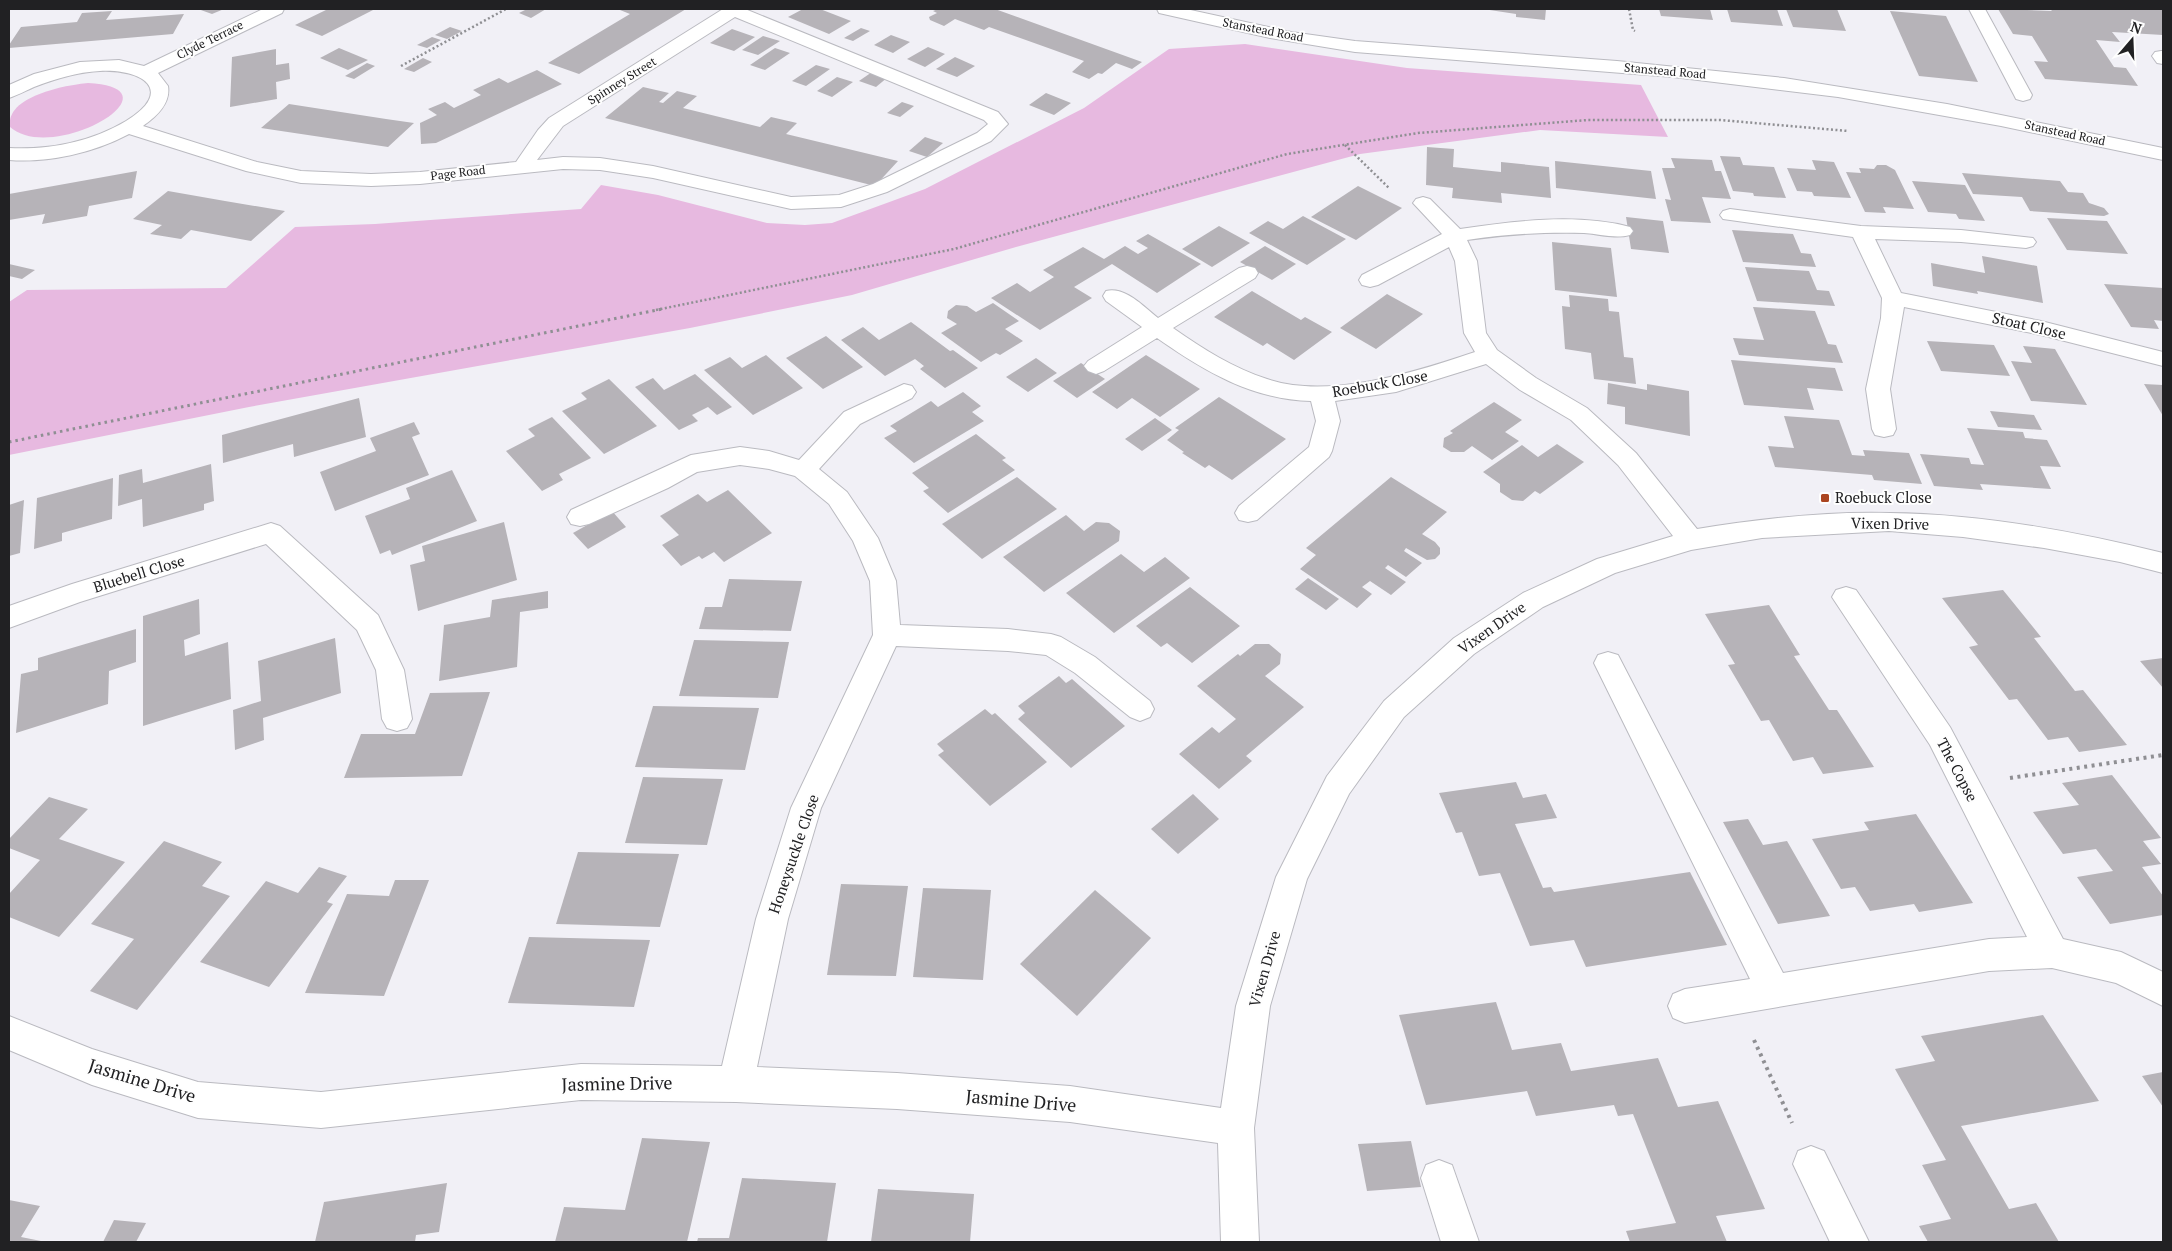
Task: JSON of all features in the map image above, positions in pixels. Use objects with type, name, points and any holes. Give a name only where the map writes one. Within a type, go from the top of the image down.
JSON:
[{"type":"street","name":"Clyde Terrace","points":[[145,72],[276,9]]},
{"type":"street","name":"Spinney Street","points":[[523,166],[545,134],[556,122],[732,9]]},
{"type":"street","name":"Page Road","points":[[128,128],[253,167],[301,177],[370,180],[420,178],[523,166],[563,163],[600,164],[653,172],[791,203],[841,200],[880,188],[984,137],[1000,124],[991,116],[732,9]]},
{"type":"street","name":"Stanstead Road","points":[[1165,9],[1245,28],[1334,44],[1404,52],[1646,68],[1858,94],[1957,111],[2163,154]]},
{"type":"street","points":[[1977,9],[2024,96]]},
{"type":"street","points":[[9,154],[49,154],[104,140],[128,128],[146,115],[157,102],[160,90],[156,80],[145,72],[126,67],[101,66],[73,69],[12,87]]},
{"type":"street","points":[[1423,203],[1455,236],[1466,261],[1475,334],[1489,355],[1528,384],[1579,414],[1627,460],[1691,540]]},
{"type":"street","points":[[1730,215],[1861,232],[1961,236],[2026,242]]},
{"type":"street","points":[[1370,280],[1455,236],[1516,227],[1586,227],[1623,231]]},
{"type":"street","points":[[1861,232],[1893,298],[1892,318],[1878,389],[1884,429]]},
{"type":"street","points":[[1096,366],[1247,273]]},
{"type":"street","name":"Roebuck Close","points":[[1114,296],[1159,328],[1235,377],[1275,390],[1321,394],[1356,391],[1435,374],[1489,355]]},
{"type":"street","name":"Stoat Close","points":[[1893,298],[2041,328],[2163,360]]},
{"type":"street","points":[[580,517],[659,482],[691,464],[740,456],[769,460],[804,470],[852,418],[904,392]]},
{"type":"street","points":[[1248,513],[1320,451],[1328,421],[1321,394]]},
{"type":"street","name":"Honeysuckle Close","points":[[736,1084],[772,919],[806,808],[887,635],[883,582],[864,538],[838,498],[804,470]]},
{"type":"street","name":"Vixen Drive","points":[[1240,1242],[1236,1128],[1253,1006],[1292,877],[1338,785],[1394,709],[1464,646],[1533,600],[1606,566],[1691,540],[1762,528],[1889,522],[1963,527],[2044,538],[2120,552],[2163,564]]},
{"type":"street","name":"Bluebell Close","points":[[9,617],[72,594],[271,533],[368,623],[390,670],[397,719]]},
{"type":"street","name":"The Copse","points":[[1846,597],[1940,736],[2052,952]]},
{"type":"street","points":[[887,635],[1008,640],[1051,645],[1085,665],[1140,709]]},
{"type":"street","points":[[1608,663],[1774,990]]},
{"type":"street","points":[[1685,1006],[1989,955],[2052,952],[2121,968],[2163,990]]},
{"type":"street","name":"Jasmine Drive","points":[[9,1033],[92,1067],[198,1100],[321,1110],[581,1082],[736,1084],[898,1091],[1070,1104],[1236,1128]]},
{"type":"street","points":[[1812,1164],[1850,1242]]},
{"type":"street","points":[[1440,1178],[1460,1242]]},
{"type":"path","points":[[401,66],[506,9]]},
{"type":"path","points":[[9,442],[954,249],[1287,154],[1418,133],[1588,120],[1720,120],[1852,132]]},
{"type":"path","points":[[1345,145],[1399,198],[1423,203]]},
{"type":"path","points":[[1965,784],[2163,756]]},
{"type":"path","points":[[1734,997],[1812,1164]]},
{"type":"shaded area","points":[[1245,44],[1407,68],[1641,85],[1668,137],[1540,130],[1360,154],[1016,247],[852,295],[690,328],[249,407],[9,455],[9,302],[27,290],[226,288],[295,227],[375,224],[581,209],[601,185],[658,195],[767,223],[805,225],[832,223],[925,189],[1084,108],[1169,49]]},
{"type":"shaded area","points":[[88,83],[114,88],[123,97],[117,109],[101,121],[79,131],[54,137],[30,136],[10,127],[11,116],[17,107],[27,100],[39,94],[66,86]]},
{"type":"building","points":[[198,9],[224,9],[212,14]]},
{"type":"building","points":[[328,9],[375,9],[322,36],[295,25]]},
{"type":"building","points":[[527,9],[546,9],[531,18],[519,13]]},
{"type":"building","points":[[686,9],[579,74],[548,63],[630,14],[620,10]]},
{"type":"building","points":[[803,9],[820,9],[851,21],[829,34],[788,17]]},
{"type":"building","points":[[938,9],[995,9],[1142,62],[1132,69],[1116,63],[1102,74],[1098,73],[1089,79],[1072,72],[1084,61],[989,27],[984,30],[955,19],[944,26],[930,20],[929,17],[937,13],[933,11]]},
{"type":"building","points":[[1483,9],[1546,9],[1545,20],[1516,17],[1516,14]]},
{"type":"building","points":[[1659,9],[1710,9],[1713,20],[1661,16]]},
{"type":"building","points":[[1727,9],[1777,9],[1783,26],[1731,22]]},
{"type":"building","points":[[1786,9],[1837,9],[1846,31],[1793,27]]},
{"type":"building","points":[[1998,9],[2052,11],[2050,9],[2163,9],[2163,35],[2112,32],[2120,42],[2096,40],[2114,67],[2126,68],[2138,86],[2045,79],[2034,61],[2048,62],[2032,36],[2013,34]]},
{"type":"building","points":[[112,11],[106,20],[184,14],[173,34],[9,48],[21,27],[77,22],[82,13]]},
{"type":"building","points":[[1890,11],[1946,16],[1978,82],[1919,76]]},
{"type":"building","points":[[450,27],[462,31],[447,39],[435,35]]},
{"type":"building","points":[[861,28],[870,31],[853,41],[844,38]]},
{"type":"building","points":[[732,29],[755,37],[734,51],[710,43]]},
{"type":"building","points":[[891,35],[910,42],[893,53],[874,45]]},
{"type":"building","points":[[763,36],[780,41],[758,55],[742,50]]},
{"type":"building","points":[[432,37],[441,40],[427,48],[417,45]]},
{"type":"building","points":[[928,47],[945,54],[925,67],[907,59]]},
{"type":"building","points":[[339,48],[368,60],[348,70],[320,58]]},
{"type":"building","points":[[775,48],[790,53],[765,70],[750,65]]},
{"type":"building","points":[[276,49],[276,65],[289,63],[290,79],[276,82],[277,99],[230,107],[232,57]]},
{"type":"building","points":[[955,57],[975,66],[957,77],[936,69]]},
{"type":"building","points":[[423,58],[432,62],[414,72],[404,69]]},
{"type":"building","points":[[367,63],[375,66],[354,79],[345,76]]},
{"type":"building","points":[[816,65],[830,69],[806,86],[792,81]]},
{"type":"building","points":[[537,70],[562,84],[436,143],[421,144],[420,123],[437,115],[428,109],[445,102],[454,108],[481,95],[473,90],[499,78],[508,83]]},
{"type":"building","points":[[872,72],[888,77],[876,87],[859,81]]},
{"type":"building","points":[[837,77],[853,82],[832,97],[817,91]]},
{"type":"building","points":[[643,87],[669,93],[659,102],[663,103],[677,91],[697,96],[683,108],[760,127],[771,117],[797,123],[786,134],[898,161],[875,186],[605,118]]},
{"type":"building","points":[[1046,93],[1071,103],[1054,115],[1029,105]]},
{"type":"building","points":[[902,102],[914,106],[900,117],[887,113]]},
{"type":"building","points":[[289,104],[414,123],[388,147],[261,128]]},
{"type":"building","points":[[925,137],[943,143],[927,157],[909,151]]},
{"type":"building","points":[[1427,147],[1454,149],[1453,167],[1501,172],[1501,162],[1549,167],[1551,198],[1501,193],[1502,203],[1452,198],[1453,188],[1426,185]]},
{"type":"building","points":[[1720,156],[1740,157],[1743,165],[1774,167],[1786,198],[1754,196],[1753,193],[1733,191]]},
{"type":"building","points":[[1671,158],[1712,160],[1715,171],[1721,171],[1731,199],[1702,197],[1711,223],[1671,221],[1665,199],[1671,200],[1662,168],[1675,168]]},
{"type":"building","points":[[1812,160],[1834,162],[1851,198],[1814,196],[1812,192],[1797,191],[1787,168],[1816,170]]},
{"type":"building","points":[[1555,161],[1651,171],[1656,199],[1556,188]]},
{"type":"building","points":[[1877,165],[1886,165],[1895,170],[1914,209],[1883,207],[1886,213],[1865,212],[1846,172],[1861,173],[1859,168],[1874,169]]},
{"type":"building","points":[[137,171],[132,198],[89,206],[87,216],[42,224],[45,214],[9,220],[9,194]]},
{"type":"building","points":[[1962,173],[2060,181],[2068,192],[2083,193],[2089,203],[2104,208],[2109,214],[2104,216],[2030,211],[2022,197],[1973,194]]},
{"type":"building","points":[[1912,181],[1965,185],[1985,221],[1959,219],[1956,214],[1928,212]]},
{"type":"building","points":[[1358,186],[1402,208],[1356,240],[1311,217]]},
{"type":"building","points":[[168,191],[285,211],[251,241],[191,230],[181,239],[150,234],[162,225],[133,219]]},
{"type":"building","points":[[1303,216],[1346,239],[1307,265],[1249,233],[1268,221],[1283,229]]},
{"type":"building","points":[[1626,217],[1663,221],[1669,253],[1631,249]]},
{"type":"building","points":[[2047,218],[2107,221],[2128,254],[2067,250]]},
{"type":"building","points":[[1219,226],[1250,243],[1212,267],[1182,249]]},
{"type":"building","points":[[1732,230],[1793,234],[1801,253],[1811,254],[1816,267],[1743,262]]},
{"type":"building","points":[[1148,234],[1201,264],[1157,293],[1112,264],[1074,287],[1092,298],[1040,330],[991,298],[1017,283],[1030,292],[1054,277],[1043,270],[1083,247],[1104,259],[1125,246],[1138,254],[1148,248],[1136,241]]},
{"type":"building","points":[[1552,242],[1611,248],[1617,297],[1555,290]]},
{"type":"building","points":[[1265,246],[1296,264],[1272,280],[1240,262]]},
{"type":"building","points":[[1982,256],[2037,266],[2043,303],[1977,291],[1978,294],[1933,286],[1931,263],[1985,273]]},
{"type":"building","points":[[9,264],[35,270],[22,279],[9,276]]},
{"type":"building","points":[[1745,267],[1809,271],[1817,290],[1829,291],[1835,306],[1757,301]]},
{"type":"building","points":[[2104,284],[2163,288],[2163,321],[2154,320],[2159,329],[2131,327]]},
{"type":"building","points":[[1252,291],[1301,320],[1305,317],[1332,332],[1294,360],[1267,343],[1263,346],[1214,317]]},
{"type":"building","points":[[1387,294],[1423,314],[1376,349],[1340,328]]},
{"type":"building","points":[[1569,295],[1608,299],[1609,311],[1619,312],[1624,357],[1633,358],[1636,384],[1594,379],[1591,353],[1565,349],[1562,306],[1570,307]]},
{"type":"building","points":[[993,303],[1019,321],[1005,329],[1023,341],[1000,355],[996,353],[981,362],[941,333],[957,324],[947,318],[948,311],[956,305],[967,306],[976,312]]},
{"type":"building","points":[[1753,307],[1815,311],[1828,344],[1836,345],[1843,363],[1739,355],[1733,338],[1764,340]]},
{"type":"building","points":[[911,322],[950,351],[953,350],[978,368],[945,388],[920,369],[924,366],[915,359],[885,376],[841,340],[863,327],[879,340]]},
{"type":"building","points":[[826,336],[863,367],[823,389],[786,358]]},
{"type":"building","points":[[1927,341],[1994,345],[2010,376],[1941,371]]},
{"type":"building","points":[[2023,346],[2055,349],[2087,405],[2031,401],[2011,361],[2032,363]]},
{"type":"building","points":[[766,355],[803,388],[753,415],[704,370],[730,357],[742,368]]},
{"type":"building","points":[[1146,355],[1200,389],[1160,417],[1132,398],[1117,409],[1092,392]]},
{"type":"building","points":[[1036,358],[1057,373],[1028,392],[1006,377]]},
{"type":"building","points":[[1731,360],[1835,368],[1843,391],[1807,388],[1814,410],[1744,405]]},
{"type":"building","points":[[1081,363],[1105,379],[1077,398],[1053,381]]},
{"type":"building","points":[[695,374],[732,407],[717,415],[708,407],[692,415],[698,421],[679,430],[635,387],[653,378],[664,390]]},
{"type":"building","points":[[609,379],[657,426],[604,454],[562,411],[587,399],[581,393]]},
{"type":"building","points":[[1608,383],[1647,390],[1647,384],[1689,391],[1690,436],[1625,424],[1625,407],[1607,404]]},
{"type":"building","points":[[2144,384],[2163,385],[2163,416]]},
{"type":"building","points":[[963,392],[981,406],[972,412],[984,421],[914,463],[884,438],[897,431],[890,426],[931,401],[938,407]]},
{"type":"building","points":[[1219,397],[1286,439],[1232,480],[1209,465],[1205,468],[1182,453],[1184,452],[1167,440],[1179,430],[1175,428]]},
{"type":"building","points":[[359,398],[366,437],[294,457],[293,444],[223,463],[222,435]]},
{"type":"building","points":[[1494,402],[1522,420],[1505,432],[1519,441],[1492,460],[1472,446],[1464,452],[1451,452],[1443,447],[1444,438],[1453,433],[1450,431]]},
{"type":"building","points":[[1990,411],[2034,415],[2042,430],[1998,427]]},
{"type":"building","points":[[1784,416],[1839,420],[1852,455],[1865,456],[1863,450],[1909,453],[1922,484],[1874,480],[1872,475],[1775,467],[1768,446],[1794,448]]},
{"type":"building","points":[[552,417],[591,458],[559,474],[563,480],[542,491],[506,451],[535,436],[528,429]]},
{"type":"building","points":[[1155,418],[1172,430],[1142,451],[1125,439]]},
{"type":"building","points":[[414,422],[420,434],[412,437],[429,475],[335,511],[320,472],[376,451],[370,438]]},
{"type":"building","points":[[1967,428],[2023,432],[2025,438],[2047,440],[2061,467],[2040,466],[2051,489],[1980,484],[1983,490],[1934,486],[1920,454],[1969,458],[1971,464],[1984,465]]},
{"type":"building","points":[[976,434],[1006,458],[1002,460],[1015,470],[948,513],[923,491],[929,488],[912,473]]},
{"type":"building","points":[[1557,444],[1584,462],[1540,494],[1535,491],[1523,501],[1512,500],[1500,492],[1500,484],[1483,472],[1522,445],[1538,457]]},
{"type":"building","points":[[211,464],[214,501],[204,504],[204,510],[143,527],[142,499],[118,506],[119,475],[142,469],[143,483]]},
{"type":"building","points":[[452,470],[477,521],[392,555],[390,550],[380,554],[365,516],[410,499],[406,488]]},
{"type":"building","points":[[1017,477],[1057,509],[982,559],[942,524]]},
{"type":"building","points":[[1391,477],[1447,512],[1422,534],[1435,542],[1440,548],[1440,554],[1435,559],[1427,560],[1406,548],[1404,551],[1422,563],[1406,577],[1388,565],[1385,568],[1406,582],[1391,595],[1370,581],[1362,587],[1372,594],[1357,608],[1300,569],[1316,555],[1306,548]]},
{"type":"building","points":[[113,478],[112,519],[62,533],[62,541],[34,549],[37,498]]},
{"type":"building","points":[[728,490],[772,533],[724,562],[714,552],[702,559],[699,556],[681,566],[662,545],[679,535],[660,516],[698,494],[707,502]]},
{"type":"building","points":[[24,500],[20,553],[9,556],[9,505]]},
{"type":"building","points":[[612,511],[626,527],[588,549],[573,533]]},
{"type":"building","points":[[1066,515],[1084,531],[1096,522],[1109,523],[1120,531],[1119,541],[1044,592],[1003,557]]},
{"type":"building","points":[[504,522],[517,580],[418,611],[410,565],[425,561],[422,546]]},
{"type":"building","points":[[1121,554],[1144,572],[1165,557],[1190,578],[1114,633],[1066,593]]},
{"type":"building","points":[[1308,578],[1339,599],[1326,610],[1295,589]]},
{"type":"building","points":[[729,579],[802,581],[791,631],[699,629],[705,607],[722,607]]},
{"type":"building","points":[[1190,587],[1240,626],[1192,663],[1167,643],[1161,647],[1136,626]]},
{"type":"building","points":[[2003,590],[2041,637],[2034,638],[2075,691],[2083,690],[2127,745],[2079,752],[2068,737],[2048,740],[2017,699],[2009,700],[1969,647],[1978,645],[1942,598]]},
{"type":"building","points":[[548,591],[548,608],[520,612],[517,667],[439,681],[444,625],[490,617],[492,600]]},
{"type":"building","points":[[199,599],[200,634],[184,640],[185,656],[228,642],[231,699],[143,726],[143,616]]},
{"type":"building","points":[[1769,605],[1800,655],[1794,656],[1829,710],[1837,710],[1874,767],[1823,774],[1813,757],[1793,761],[1769,720],[1761,721],[1728,665],[1735,664],[1705,614]]},
{"type":"building","points":[[136,629],[136,662],[109,671],[108,704],[16,733],[21,674],[38,670],[38,658]]},
{"type":"building","points":[[335,638],[341,693],[263,718],[264,740],[235,750],[233,710],[261,701],[258,661]]},
{"type":"building","points":[[694,640],[789,642],[778,698],[679,696]]},
{"type":"building","points":[[1255,644],[1269,644],[1281,654],[1280,664],[1265,676],[1304,707],[1246,756],[1252,761],[1219,789],[1179,754],[1212,727],[1219,733],[1236,719],[1197,686],[1238,654],[1240,656]]},
{"type":"building","points":[[2163,658],[2163,688],[2140,661]]},
{"type":"building","points":[[1059,676],[1066,683],[1072,679],[1125,726],[1071,768],[1018,719],[1025,713],[1018,706]]},
{"type":"building","points":[[490,692],[462,776],[344,778],[361,734],[415,734],[430,693]]},
{"type":"building","points":[[653,706],[759,708],[745,770],[635,767]]},
{"type":"building","points":[[985,709],[992,715],[995,713],[1047,762],[990,806],[938,755],[944,751],[937,744]]},
{"type":"building","points":[[2112,775],[2161,838],[2143,841],[2161,864],[2142,867],[2163,896],[2163,915],[2110,924],[2077,877],[2113,871],[2096,849],[2063,854],[2033,812],[2079,805],[2062,783]]},
{"type":"building","points":[[643,777],[723,779],[707,845],[625,843]]},
{"type":"building","points":[[1516,782],[1523,798],[1546,794],[1557,818],[1515,824],[1543,888],[1551,887],[1554,892],[1690,872],[1727,945],[1586,967],[1574,940],[1530,946],[1500,873],[1479,876],[1462,832],[1456,833],[1439,793]]},
{"type":"building","points":[[1193,794],[1219,819],[1178,854],[1151,829]]},
{"type":"building","points":[[49,797],[88,809],[59,839],[125,862],[59,937],[9,917],[9,894],[40,860],[9,848],[9,839]]},
{"type":"building","points":[[1916,814],[1973,903],[1919,912],[1914,904],[1870,911],[1855,887],[1841,889],[1812,839],[1869,830],[1864,822]]},
{"type":"building","points":[[1748,819],[1763,845],[1787,841],[1830,916],[1778,924],[1723,822]]},
{"type":"building","points":[[164,841],[222,862],[202,886],[230,896],[137,1010],[90,991],[134,939],[91,924]]},
{"type":"building","points":[[578,852],[679,854],[660,927],[556,924]]},
{"type":"building","points":[[319,867],[347,876],[327,902],[333,904],[269,987],[200,962],[266,881],[298,893]]},
{"type":"building","points":[[395,880],[429,880],[384,996],[305,993],[347,894],[389,896]]},
{"type":"building","points":[[841,884],[908,886],[896,976],[827,975]]},
{"type":"building","points":[[923,888],[991,890],[983,980],[913,977]]},
{"type":"building","points":[[1095,890],[1151,938],[1077,1016],[1020,964]]},
{"type":"building","points":[[529,937],[650,940],[634,1007],[508,1003]]},
{"type":"building","points":[[1496,1002],[1512,1050],[1561,1043],[1571,1071],[1658,1058],[1678,1107],[1718,1101],[1765,1209],[1716,1216],[1727,1242],[1630,1242],[1626,1231],[1676,1223],[1633,1114],[1618,1116],[1614,1105],[1536,1116],[1527,1091],[1426,1105],[1399,1015]]},
{"type":"building","points":[[2043,1015],[2099,1101],[1961,1126],[2009,1209],[2036,1203],[2059,1242],[1928,1242],[1919,1226],[1951,1219],[1922,1165],[1946,1160],[1895,1069],[1935,1061],[1921,1036]]},
{"type":"building","points":[[2163,1072],[2163,1107],[2142,1076]]},
{"type":"building","points":[[642,1138],[710,1142],[687,1242],[555,1242],[564,1207],[625,1210]]},
{"type":"building","points":[[1411,1141],[1421,1187],[1367,1191],[1358,1144]]},
{"type":"building","points":[[742,1178],[836,1183],[827,1242],[697,1242],[698,1238],[729,1238]]},
{"type":"building","points":[[447,1183],[439,1232],[416,1235],[415,1242],[315,1242],[324,1202]]},
{"type":"building","points":[[878,1189],[974,1194],[970,1242],[871,1242]]},
{"type":"building","points":[[9,1200],[40,1206],[21,1237],[46,1242],[9,1242]]},
{"type":"building","points":[[114,1220],[146,1223],[136,1242],[103,1242]]},
{"type":"place","name":"Roebuck Close","points":[[1825,498]]}]
